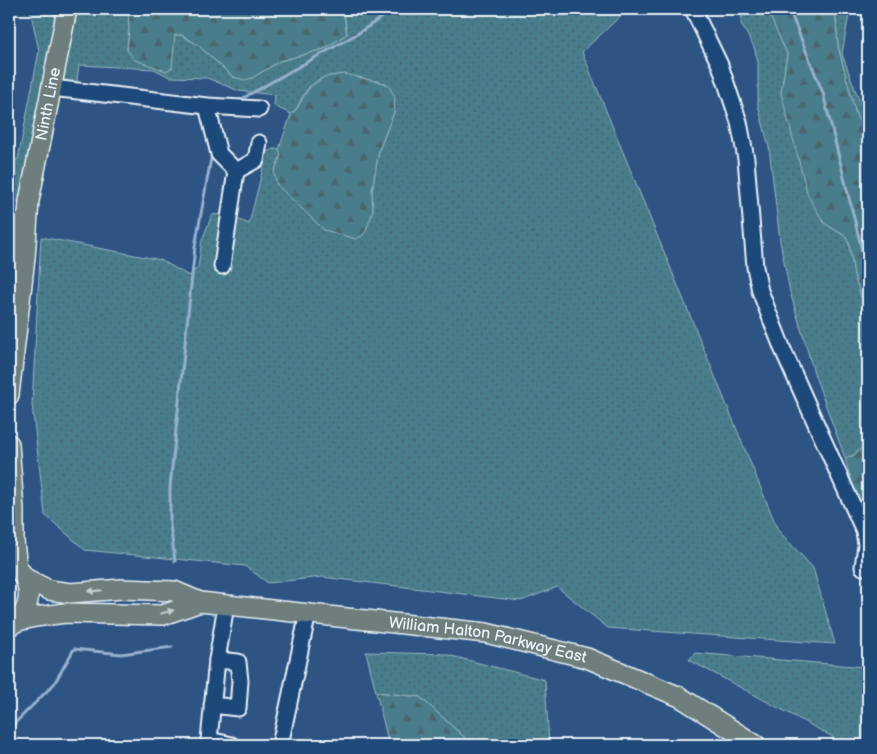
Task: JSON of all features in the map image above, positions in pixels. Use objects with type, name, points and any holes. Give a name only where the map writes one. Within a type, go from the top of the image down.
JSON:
[{"type":"main road","name":"Ninth Line","points":[[9,394],[25,258],[29,201],[68,9]]},
{"type":"main road","name":"Ninth Line","points":[[9,257],[29,201]]},
{"type":"main road","points":[[9,444],[17,570],[28,589],[28,601],[25,612],[13,624]]},
{"type":"main road","name":"William Halton Parkway East","points":[[17,570],[49,590],[70,593],[122,590],[174,591],[200,602],[486,633],[587,658],[680,697],[756,745]]},
{"type":"main road","name":"William Halton Parkway East","points":[[13,624],[36,616],[65,613],[163,615],[200,602]]},
{"type":"lane","points":[[694,9],[720,65],[739,122],[746,159],[755,267],[760,291],[783,350],[864,530],[866,545],[863,566]]},
{"type":"lane","points":[[52,88],[207,106],[259,109]]},
{"type":"lane","points":[[207,106],[219,154],[236,171]]},
{"type":"lane","points":[[236,171],[256,160],[259,143]]},
{"type":"lane","points":[[222,266],[236,171]]},
{"type":"lane","points":[[226,605],[217,660],[209,740],[232,745]]},
{"type":"lane","points":[[280,745],[308,614]]},
{"type":"lane","points":[[212,705],[238,708],[240,681],[238,662],[217,660]]},
{"type":"green space","points":[[30,9],[61,9],[21,203],[13,200],[9,212],[9,165],[18,159],[39,51]]},
{"type":"green space","points":[[78,9],[128,9],[127,50],[175,35],[181,35],[198,45],[233,77],[252,78],[280,61],[324,49],[347,34],[343,9],[628,9],[582,52],[778,530],[813,568],[835,644],[608,628],[557,587],[521,601],[322,577],[268,583],[245,566],[85,550],[45,515],[32,405],[41,237],[161,260],[189,276],[198,267],[202,240],[212,215],[225,214],[249,224],[267,152],[273,149],[279,149],[281,155],[274,173],[373,211],[372,190],[379,150],[394,112],[389,86],[384,83],[344,75],[334,75],[316,81],[308,88],[291,114],[274,106],[275,95],[239,91],[207,78],[170,77],[154,69],[79,65],[76,88],[63,79]]},
{"type":"green space","points":[[128,9],[343,9],[347,34],[324,49],[280,61],[252,78],[245,80],[233,77],[198,45],[182,35],[175,35],[172,68],[166,71],[135,60],[127,50]]},
{"type":"green space","points":[[742,9],[767,9],[787,54],[781,93],[824,223],[845,236],[849,243],[854,275],[868,318],[868,443],[852,456],[845,458],[815,376],[790,292],[780,241],[769,147],[758,105],[758,62],[754,47],[741,24]]},
{"type":"green space","points":[[767,9],[835,9],[838,46],[856,115],[868,139],[868,318],[854,275],[849,243],[845,236],[824,223],[808,196],[781,93],[787,54]]},
{"type":"green space","points":[[835,9],[850,9],[842,54],[868,124],[868,139],[856,115],[838,46]]},
{"type":"green space","points":[[344,74],[384,83],[389,86],[395,98],[394,112],[379,150],[372,190],[373,211],[366,231],[356,239],[324,230],[277,185],[274,173],[281,155],[279,149],[291,114],[296,110],[309,88],[324,77]]},
{"type":"green space","points":[[868,443],[868,528],[855,494],[845,458],[852,456]]},
{"type":"green space","points":[[366,652],[444,654],[545,680],[549,745],[473,745],[420,697],[376,692]]},
{"type":"green space","points":[[695,653],[868,668],[868,688],[866,689],[868,701],[868,745],[835,745],[833,737],[689,660]]},
{"type":"green space","points":[[376,692],[420,697],[473,745],[389,745]]},
{"type":"waterway","points":[[236,102],[357,34],[394,9]]},
{"type":"waterway","points":[[789,9],[823,93],[868,274]]},
{"type":"waterway","points":[[175,561],[170,524],[170,487],[195,247],[212,153]]},
{"type":"waterway","points":[[9,729],[54,684],[74,649],[121,654],[172,647]]}]
